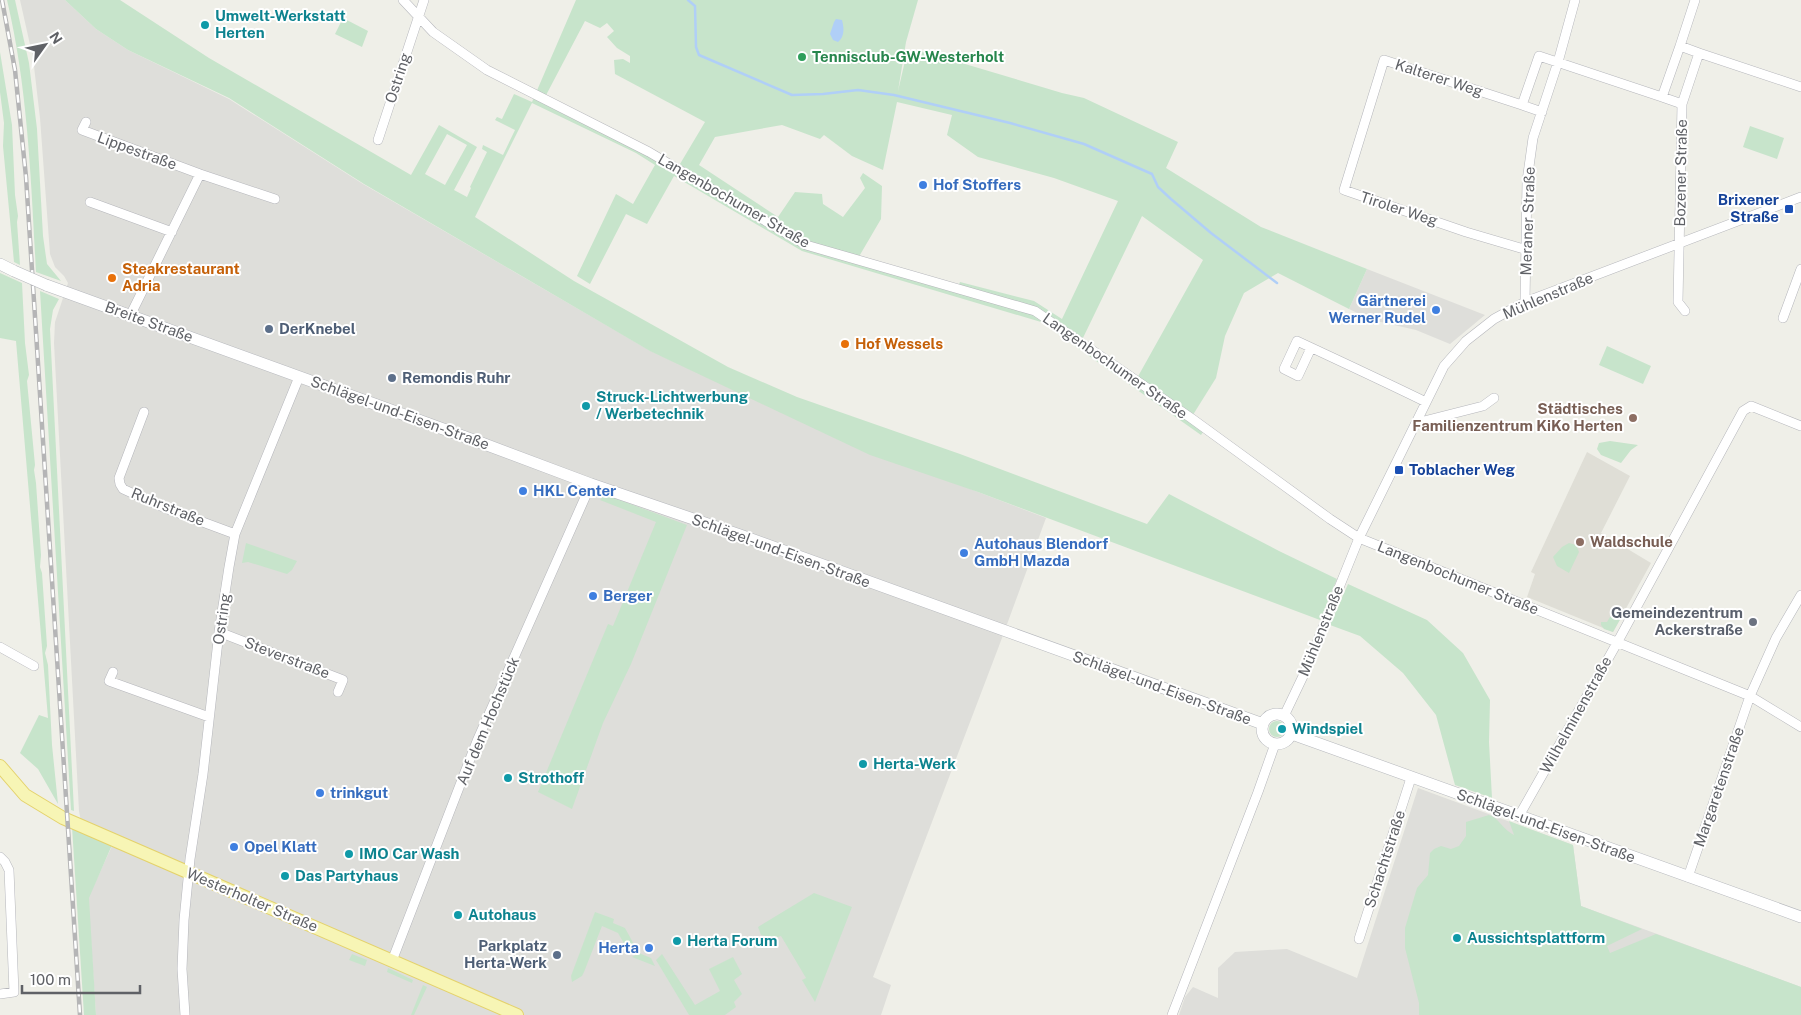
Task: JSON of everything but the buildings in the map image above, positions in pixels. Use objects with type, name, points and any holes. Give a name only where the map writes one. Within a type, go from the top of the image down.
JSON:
[{"type":"main road","name":"Westerholter Straße","points":[[0,766],[25,795],[53,814],[517,1015]]},
{"type":"street","name":"Langenbochumer Straße","points":[[403,0],[433,32],[487,70],[650,152],[806,245],[1035,311],[1144,386],[1330,520],[1359,538],[1750,696],[1801,727]]},
{"type":"street","name":"Ostring","points":[[378,140],[424,0]]},
{"type":"street","name":"Meraner Straße","points":[[1525,302],[1527,181],[1533,138],[1558,62],[1575,0]]},
{"type":"street","points":[[1662,97],[1695,0]]},
{"type":"street","points":[[1680,46],[1801,87]]},
{"type":"street","name":"Bozener Straße","points":[[1685,311],[1678,302],[1682,104],[1699,53]]},
{"type":"street","points":[[1542,112],[1522,105],[1539,56],[1558,62]]},
{"type":"street","name":"Kalterer Weg","points":[[1375,88],[1384,60],[1522,105]]},
{"type":"street","name":"Bozener Straße","points":[[1558,62],[1682,104]]},
{"type":"street","name":"Tiroler Weg","points":[[1375,88],[1344,190],[1466,232],[1527,250]]},
{"type":"street","name":"Lippestraße","points":[[86,122],[82,130],[200,174],[276,199]]},
{"type":"street","points":[[130,316],[200,174]]},
{"type":"street","name":"Mühlenstraße","points":[[1284,716],[1305,672],[1359,538],[1444,366],[1466,342],[1494,319],[1525,302],[1801,197]]},
{"type":"street","points":[[90,202],[172,232]]},
{"type":"street","name":"Breite Straße","points":[[0,264],[46,285],[299,377]]},
{"type":"street","points":[[1783,318],[1801,269]]},
{"type":"street","points":[[1311,348],[1426,402]]},
{"type":"street","name":"Ostring","points":[[185,1015],[182,969],[184,920],[219,632],[235,534],[299,377]]},
{"type":"street","name":"Schlägel-und-Eisen-Straße","points":[[299,377],[467,437],[590,484],[740,535],[1263,724]]},
{"type":"street","points":[[1416,423],[1483,406],[1494,398]]},
{"type":"street","name":"Wilhelminenstraße","points":[[1519,816],[1617,642],[1743,411],[1751,406],[1801,426]]},
{"type":"street","name":"Ruhrstraße","points":[[144,412],[120,478],[120,484],[123,489],[164,508],[235,534]]},
{"type":"street","name":"Auf dem Hochstück","points":[[392,961],[477,742],[590,484]]},
{"type":"street","name":"Margaretenstraße","points":[[1688,877],[1750,696],[1776,638],[1801,595]]},
{"type":"street","name":"Steverstraße","points":[[219,632],[343,680],[338,692]]},
{"type":"street","points":[[0,647],[34,666]]},
{"type":"street","points":[[113,672],[109,682],[210,718]]},
{"type":"street","name":"Schlägel-und-Eisen-Straße","points":[[1275,744],[1269,742],[1264,737],[1262,733],[1263,724],[1272,715],[1284,716]]},
{"type":"street","points":[[1172,1015],[1275,744],[1286,742],[1292,734],[1291,723],[1284,716]]},
{"type":"street","name":"Schlägel-und-Eisen-Straße","points":[[1292,734],[1801,917]]},
{"type":"street","name":"Schachtstraße","points":[[1359,940],[1411,778]]},
{"type":"street","points":[[0,857],[9,870],[14,992],[0,994]]},
{"type":"shaded area","points":[[20,0],[65,0],[96,29],[128,50],[229,99],[363,184],[649,350],[759,401],[978,492],[1046,518],[873,977],[891,985],[881,1015],[96,1015],[88,898],[112,846],[83,832],[79,811],[54,343],[55,322],[68,283],[55,267],[50,254],[40,118],[33,58]]},
{"type":"shaded area","points":[[1367,269],[1485,315],[1450,344],[1416,330],[1372,320],[1349,309]]},
{"type":"shaded area","name":"Waldschule","points":[[1587,452],[1630,476],[1601,533],[1651,563],[1613,632],[1527,597],[1535,574],[1531,572]]},
{"type":"shaded area","points":[[1418,788],[1573,845],[1581,906],[1801,987],[1801,1015],[1179,1015],[1185,997],[1193,987],[1218,998],[1218,968],[1235,952],[1287,949],[1357,978]]},
{"type":"green space","points":[[7,0],[15,0],[29,63],[37,129],[43,236],[47,264],[61,281],[36,272],[24,101],[20,67]]},
{"type":"green space","points":[[65,0],[120,0],[209,58],[411,175],[439,125],[477,147],[454,190],[467,197],[487,152],[482,149],[483,145],[503,155],[515,130],[495,120],[497,117],[502,119],[514,94],[532,102],[576,0],[918,0],[906,42],[898,91],[905,61],[909,53],[918,50],[1084,98],[1178,142],[1166,168],[1261,227],[1367,269],[1349,309],[1278,273],[1244,293],[1225,336],[1216,378],[1191,418],[1205,429],[1201,435],[1041,322],[802,251],[674,176],[647,224],[626,214],[590,284],[577,276],[616,194],[633,204],[655,165],[636,153],[532,103],[475,217],[574,281],[728,367],[797,397],[960,454],[1147,524],[1169,494],[1337,579],[1320,620],[978,492],[870,455],[650,351],[364,184],[229,98],[128,50],[96,29]],"holes":[[[585,21],[600,28],[607,23],[614,31],[607,37],[617,48],[630,56],[630,63],[623,59],[614,60],[615,74],[705,122],[677,169],[544,99]],[[897,102],[952,115],[947,135],[978,157],[1054,178],[1118,201],[1062,319],[1034,301],[960,282],[957,289],[857,260],[881,219],[882,186],[863,173],[860,178],[865,188],[843,217],[823,204],[822,194],[795,192],[778,217],[699,165],[715,137],[782,125],[820,139],[824,135],[852,156],[883,170]],[[447,134],[467,145],[445,185],[425,174]],[[1142,216],[1203,260],[1136,380],[1081,342]]]},
{"type":"green space","points":[[343,18],[368,31],[362,47],[335,34]]},
{"type":"green space","points":[[0,52],[12,125],[20,265],[14,262],[3,146],[4,123],[0,92]]},
{"type":"green space","points":[[1750,126],[1784,138],[1777,159],[1743,147]]},
{"type":"green space","points":[[0,273],[22,283],[25,343],[29,375],[27,381],[35,465],[41,555],[40,567],[47,646],[45,653],[48,665],[52,745],[58,804],[38,769],[20,753],[39,715],[48,718],[16,341],[0,338]]},
{"type":"green space","points":[[40,291],[59,299],[53,310],[50,329],[74,811],[71,810]]},
{"type":"green space","points":[[1607,346],[1651,366],[1643,384],[1599,365]]},
{"type":"green space","points":[[1610,441],[1638,445],[1631,450],[1621,463],[1601,455],[1597,449],[1599,443]]},
{"type":"green space","points":[[603,496],[609,496],[687,525],[631,664],[603,723],[572,809],[538,792],[608,624],[613,626],[656,522],[600,500]]},
{"type":"green space","points":[[246,543],[297,561],[292,570],[287,574],[248,562],[242,563]]},
{"type":"green space","points":[[1569,543],[1576,545],[1579,552],[1569,573],[1557,566],[1553,557],[1562,547]]},
{"type":"green space","points":[[1348,584],[1427,620],[1463,653],[1490,700],[1489,742],[1492,798],[1455,785],[1436,715],[1403,673],[1360,636],[1330,625]]},
{"type":"green space","points":[[1622,616],[1613,632],[1604,629],[1601,622],[1607,622],[1610,617]]},
{"type":"green space","points":[[1277,721],[1283,723],[1285,729],[1283,735],[1277,737],[1271,735],[1269,729],[1271,723]]},
{"type":"green space","points":[[1489,815],[1514,835],[1509,821],[1573,845],[1581,906],[1642,929],[1607,946],[1610,953],[1656,934],[1801,987],[1801,1015],[1419,1015],[1419,1003],[1405,948],[1405,928],[1417,888],[1428,875],[1430,853],[1441,846],[1451,849],[1459,846],[1466,836],[1466,822]]},
{"type":"green space","points":[[72,827],[112,845],[89,898],[96,1015],[84,1015]]},
{"type":"green space","points":[[814,893],[852,907],[815,1002],[802,980],[806,978],[781,936],[775,938],[761,935],[758,927]]},
{"type":"green space","points":[[595,912],[614,919],[613,923],[625,928],[636,948],[629,952],[618,933],[602,926],[582,976],[572,982],[571,976]]},
{"type":"green space","points":[[639,953],[651,958],[655,966],[632,957]]},
{"type":"green space","points":[[352,954],[367,960],[365,966],[349,960]]},
{"type":"green space","points":[[662,954],[695,1005],[720,991],[709,969],[733,957],[742,974],[734,980],[742,994],[734,1002],[736,1007],[725,1015],[689,1015],[656,960]]},
{"type":"green space","points":[[388,968],[413,980],[412,983],[387,972]]},
{"type":"green space","points":[[423,985],[427,987],[414,1015],[411,1015]]},
{"type":"water","points":[[836,19],[842,20],[843,29],[843,35],[838,42],[833,40],[830,34]]},
{"type":"waterway","points":[[688,0],[695,6],[696,47],[699,55],[792,95],[858,90],[894,95],[1010,123],[1084,144],[1152,174],[1158,187],[1171,199],[1211,233],[1277,283]]},
{"type":"railway","points":[[2,0],[15,70],[26,177],[80,1015]]},
{"type":"place","name":"Umwelt-Werkstatt Herten","points":[[205,25]]},
{"type":"place","name":"Tennisclub-GW-Westerholt","points":[[802,57]]},
{"type":"place","name":"Hof Stoffers","points":[[923,185]]},
{"type":"place","name":"Brixener Straße","points":[[1789,209]]},
{"type":"place","name":"Steakrestaurant Adria","points":[[112,278]]},
{"type":"place","name":"Gärtnerei Werner Rudel","points":[[1436,310]]},
{"type":"place","name":"DerKnebel","points":[[269,329]]},
{"type":"place","name":"Hof Wessels","points":[[845,344]]},
{"type":"place","name":"Remondis Ruhr","points":[[392,378]]},
{"type":"place","name":"Struck-Lichtwerbung / Werbetechnik","points":[[586,406]]},
{"type":"place","name":"Städtisches Familienzentrum KiKo Herten","points":[[1633,418]]},
{"type":"place","name":"Toblacher Weg","points":[[1399,470]]},
{"type":"place","name":"HKL Center","points":[[523,491]]},
{"type":"place","name":"Waldschule","points":[[1580,542]]},
{"type":"place","name":"Autohaus Blendorf GmbH Mazda","points":[[964,553]]},
{"type":"place","name":"Berger","points":[[593,596]]},
{"type":"place","name":"Gemeindezentrum Ackerstraße","points":[[1753,622]]},
{"type":"place","name":"Windspiel","points":[[1282,729]]},
{"type":"place","name":"Herta-Werk","points":[[863,764]]},
{"type":"place","name":"Strothoff","points":[[508,778]]},
{"type":"place","name":"trinkgut","points":[[320,793]]},
{"type":"place","name":"Opel Klatt","points":[[234,847]]},
{"type":"place","name":"IMO Car Wash","points":[[349,854]]},
{"type":"place","name":"Das Partyhaus","points":[[285,876]]},
{"type":"place","name":"Autohaus","points":[[458,915]]},
{"type":"place","name":"Aussichtsplattform","points":[[1457,938]]},
{"type":"place","name":"Herta Forum","points":[[677,941]]},
{"type":"place","name":"Herta","points":[[649,948]]},
{"type":"place","name":"Parkplatz Herta-Werk","points":[[557,955]]}]
